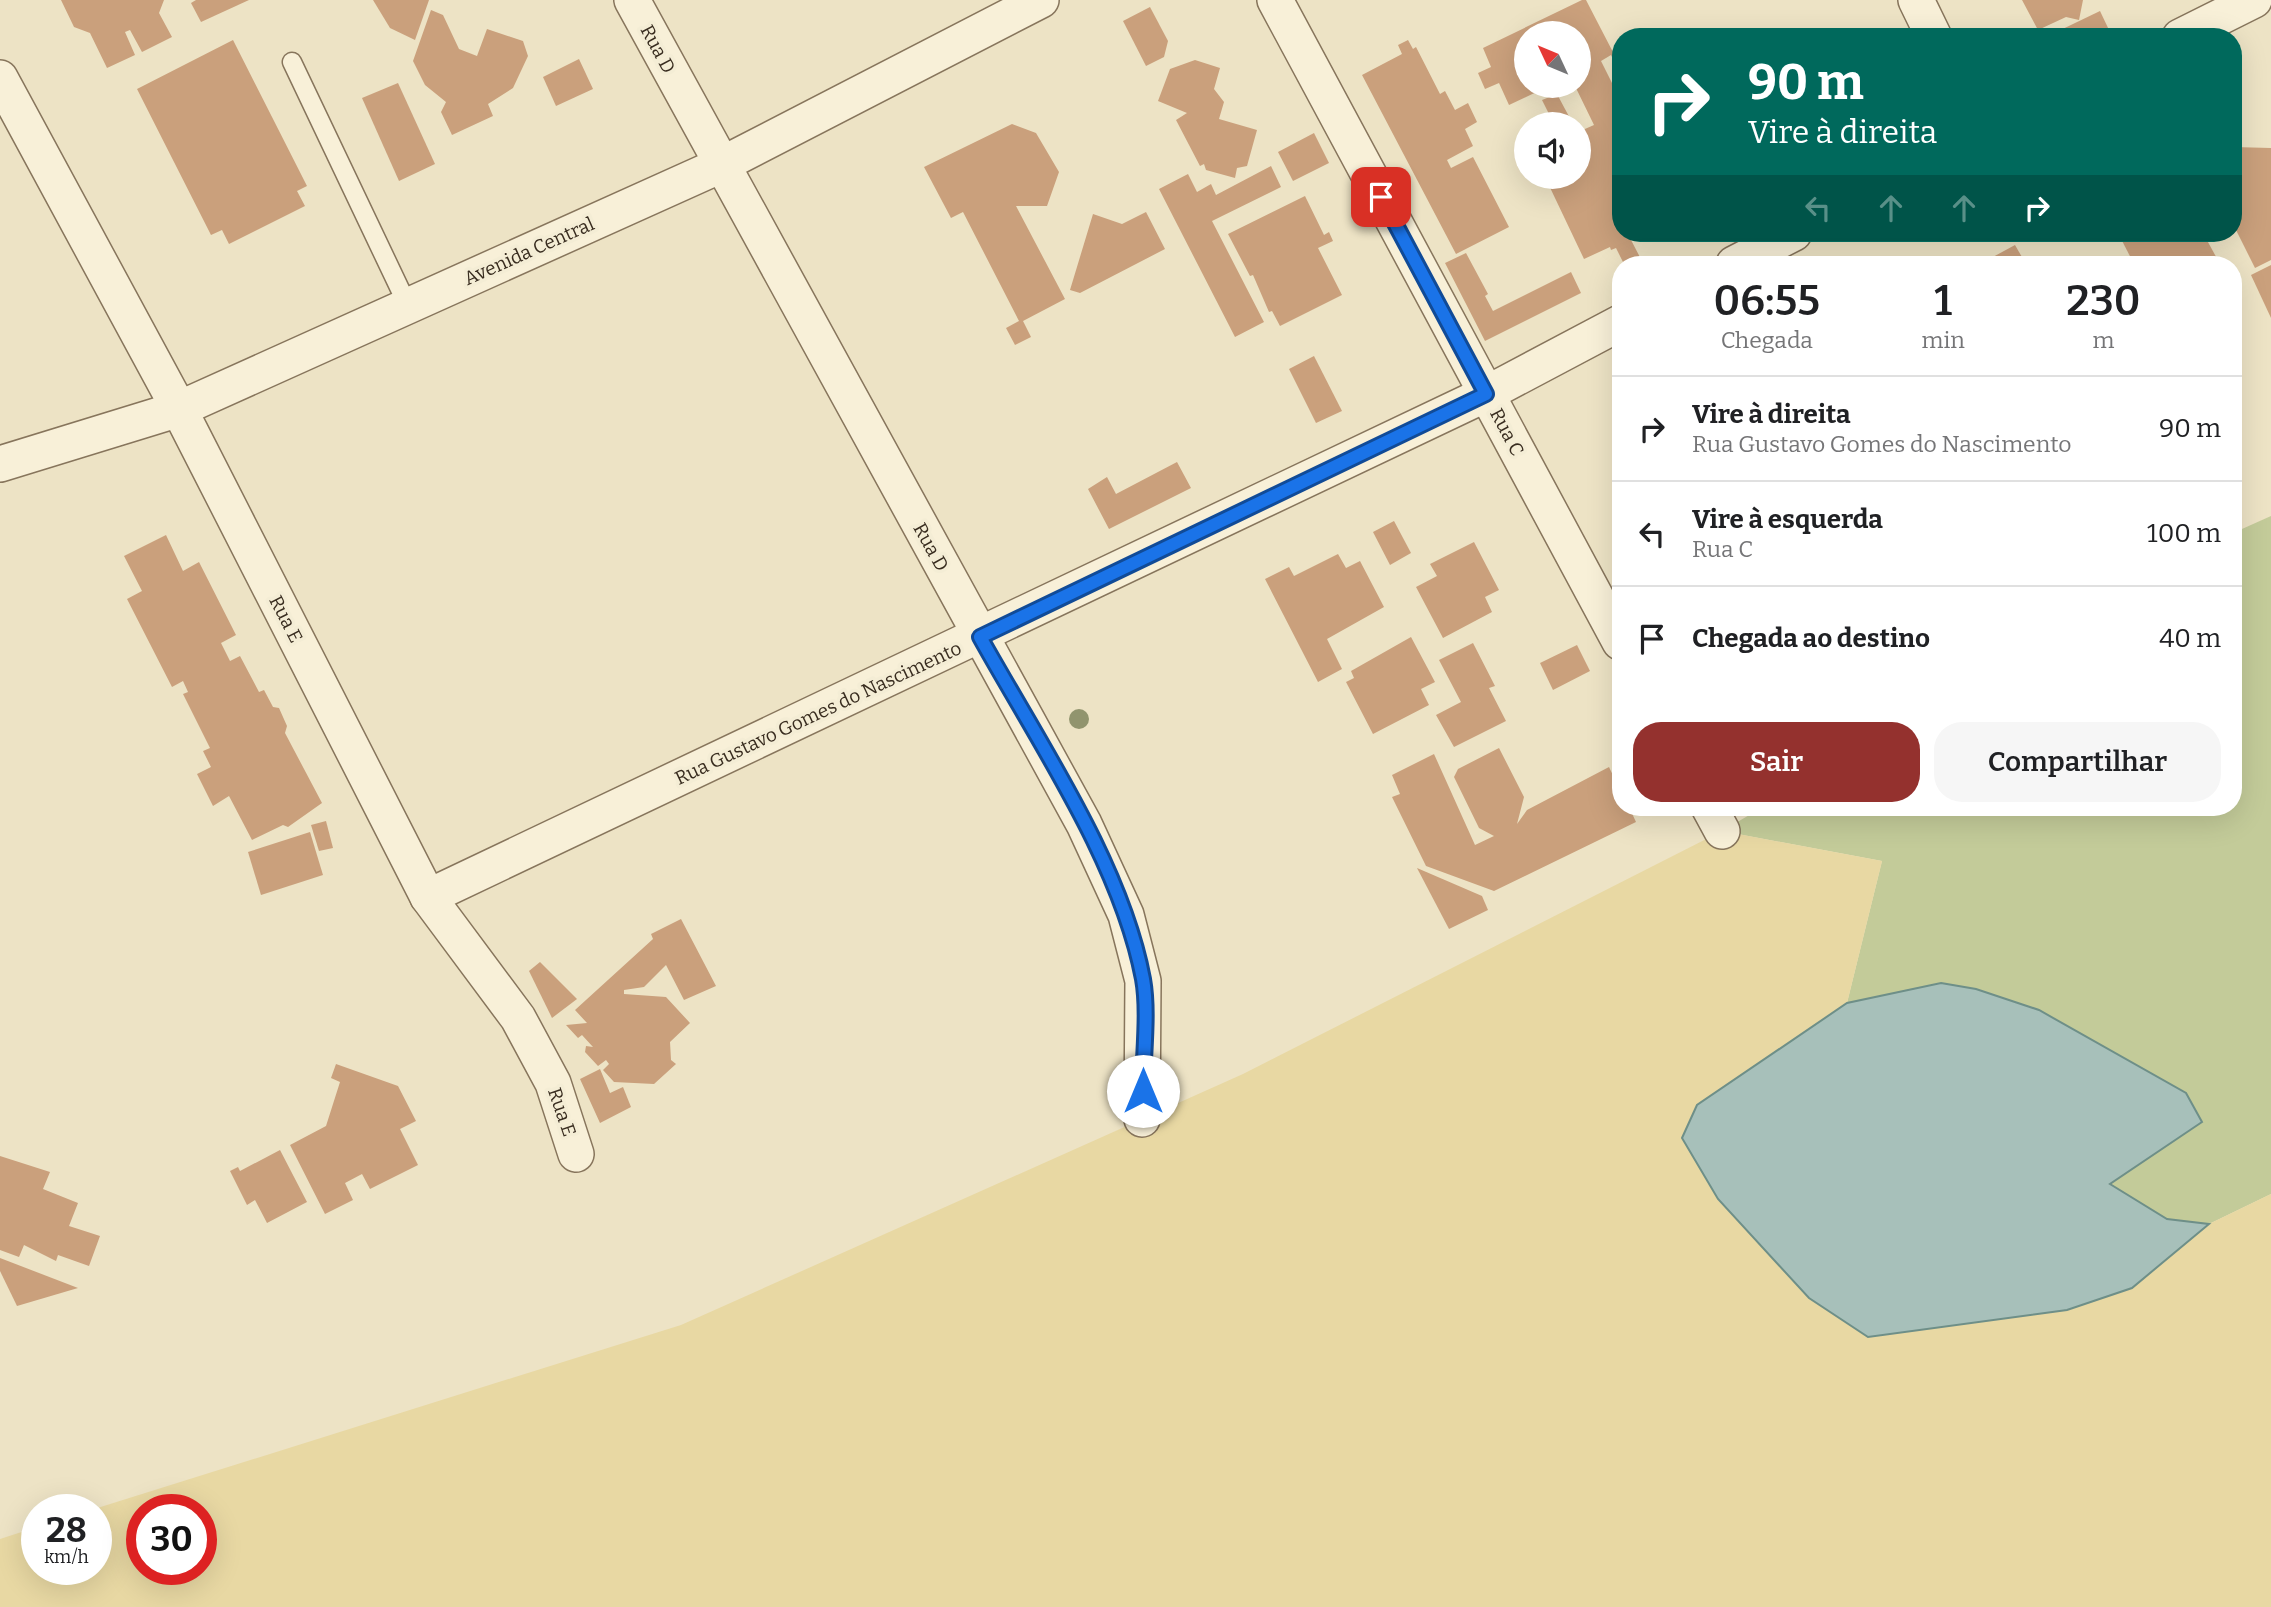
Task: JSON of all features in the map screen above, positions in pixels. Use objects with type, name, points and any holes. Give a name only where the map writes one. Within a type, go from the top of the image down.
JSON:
[{"type":"street","name":"Rua D","points":[[632,0],[1084,824],[1126,915],[1143,981],[1142,1119]]},
{"type":"street","name":"Avenida Central","points":[[0,464],[179,409],[721,165],[1041,0]]},
{"type":"street","name":"Rua C","points":[[1275,0],[1612,627]]},
{"type":"street","points":[[1916,0],[1930,28]]},
{"type":"street","points":[[2198,28],[2254,0]]},
{"type":"street","name":"Rua E","points":[[0,78],[179,409],[428,897],[518,1018],[552,1083],[576,1154]]},
{"type":"street","points":[[1749,256],[1777,242]]},
{"type":"street","name":"Rua Gustavo Gomes do Nascimento","points":[[428,897],[980,637],[1486,394],[1612,327]]},
{"type":"lane","points":[[292,62],[408,306]]},
{"type":"green space","points":[[2271,516],[2271,1194],[2209,1224],[2167,1219],[2109,1184],[2202,1122],[1941,983],[1847,1003],[1882,861],[1722,831],[1748,816],[2242,816],[2242,529]]},
{"type":"sand","points":[[1722,831],[1882,861],[1847,1003],[1697,1105],[2132,1288],[2209,1224],[2271,1194],[2271,1607],[0,1607],[0,1539],[21,1532],[21,1585],[112,1585],[112,1503],[126,1499],[126,1585],[217,1585],[217,1494],[142,1494],[681,1325],[1243,1074]]},
{"type":"water","points":[[1941,983],[1976,989],[2039,1010],[2186,1093],[2202,1122],[2110,1184],[2167,1219],[2209,1224],[2132,1288],[2067,1310],[1868,1337],[1809,1298],[1718,1199],[1682,1138],[1697,1105],[1847,1003]]},
{"type":"building","points":[[61,0],[164,0],[159,13],[172,37],[142,52],[130,30],[125,32],[135,55],[107,68],[90,33],[74,27]]},
{"type":"building","points":[[196,0],[249,0],[201,22],[191,3]]},
{"type":"building","points":[[373,0],[429,0],[415,40],[390,28]]},
{"type":"building","points":[[1582,0],[1586,0],[1612,50],[1612,57],[1611,55],[1601,61],[1612,83],[1612,242],[1632,242],[1639,256],[1620,256],[1616,248],[1611,250],[1610,247],[1584,259],[1551,189],[1591,189],[1591,126],[1594,125],[1591,112],[1588,112],[1581,98],[1591,98],[1591,21],[1539,21]]},
{"type":"building","points":[[2022,0],[2083,0],[2079,20],[2066,17],[2037,28]]},
{"type":"building","points":[[1150,7],[1168,41],[1164,57],[1146,66],[1123,21]]},
{"type":"building","points":[[431,10],[443,15],[459,49],[477,56],[487,29],[523,41],[528,56],[513,88],[488,104],[493,116],[452,135],[441,112],[446,102],[425,85],[413,61]]},
{"type":"building","points":[[2100,11],[2108,28],[2065,28]]},
{"type":"building","points":[[1514,33],[1514,98],[1524,98],[1509,105],[1499,83],[1485,89],[1478,73],[1491,67],[1483,48]]},
{"type":"building","points":[[233,40],[307,186],[297,191],[305,206],[229,244],[222,230],[211,235],[137,89]]},
{"type":"building","points":[[1408,40],[1413,49],[1416,47],[1440,94],[1445,91],[1455,110],[1468,103],[1477,122],[1465,129],[1473,146],[1447,160],[1451,168],[1473,157],[1509,227],[1456,254],[1362,75],[1402,54],[1398,45]]},
{"type":"building","points":[[579,59],[593,89],[556,106],[543,77]]},
{"type":"building","points":[[1195,60],[1220,68],[1214,89],[1224,102],[1219,119],[1257,130],[1247,166],[1237,168],[1235,178],[1206,170],[1204,164],[1200,166],[1176,120],[1187,113],[1158,101],[1170,69]]},
{"type":"building","points":[[398,83],[435,164],[399,181],[362,98]]},
{"type":"building","points":[[1559,98],[1567,112],[1548,112],[1542,100]]},
{"type":"building","points":[[1012,124],[1036,133],[1059,172],[1047,206],[1016,206],[1065,299],[1023,321],[1031,337],[1015,345],[1006,328],[1019,321],[963,212],[951,218],[924,167]]},
{"type":"building","points":[[1314,133],[1329,163],[1293,181],[1278,152]]},
{"type":"building","points":[[2242,147],[2271,148],[2271,260],[2255,268],[2242,242]]},
{"type":"building","points":[[1271,166],[1281,187],[1212,221],[1264,322],[1235,337],[1159,189],[1188,174],[1197,192],[1211,184],[1216,195]]},
{"type":"building","points":[[1305,196],[1324,235],[1329,232],[1333,241],[1318,248],[1342,295],[1280,326],[1272,311],[1269,312],[1253,275],[1250,276],[1228,234]]},
{"type":"building","points":[[1146,212],[1165,249],[1080,293],[1070,290],[1093,214],[1122,224]]},
{"type":"building","points":[[2123,242],[2208,242],[2216,256],[2130,256]]},
{"type":"building","points":[[2015,245],[2021,256],[1995,256]]},
{"type":"building","points":[[1466,253],[1488,294],[1485,296],[1493,311],[1571,272],[1581,293],[1485,341],[1445,263]]},
{"type":"building","points":[[2271,265],[2271,318],[2251,275]]},
{"type":"building","points":[[1314,356],[1342,411],[1316,423],[1289,369]]},
{"type":"building","points":[[1177,462],[1191,488],[1109,529],[1088,489],[1107,477],[1116,494]]},
{"type":"building","points":[[1394,521],[1411,553],[1390,565],[1373,532]]},
{"type":"building","points":[[166,535],[183,571],[199,562],[236,635],[221,643],[230,661],[240,656],[259,692],[264,690],[273,707],[279,708],[287,726],[285,733],[322,803],[288,827],[283,825],[252,840],[229,796],[213,806],[197,774],[211,767],[203,751],[210,748],[183,694],[188,692],[183,681],[172,687],[127,599],[142,591],[124,556]]},
{"type":"building","points":[[1474,542],[1499,590],[1485,597],[1492,612],[1443,638],[1416,587],[1437,576],[1430,564]]},
{"type":"building","points":[[1338,554],[1346,568],[1360,561],[1384,607],[1327,639],[1342,669],[1318,682],[1265,579],[1289,567],[1294,576]]},
{"type":"building","points":[[1411,637],[1435,682],[1421,689],[1429,705],[1373,734],[1346,682],[1354,678],[1351,671]]},
{"type":"building","points":[[1473,643],[1495,686],[1489,688],[1506,721],[1454,747],[1436,715],[1461,702],[1439,660]]},
{"type":"building","points":[[1577,645],[1590,671],[1553,690],[1540,663]]},
{"type":"building","points":[[1499,748],[1524,797],[1517,824],[1527,810],[1609,767],[1612,773],[1612,816],[1633,816],[1636,822],[1494,891],[1426,866],[1392,797],[1400,794],[1392,775],[1434,754],[1475,845],[1494,836],[1479,828],[1454,777],[1458,769]]},
{"type":"building","points":[[326,821],[333,848],[319,851],[311,825]]},
{"type":"building","points":[[310,832],[323,875],[261,895],[248,852]]},
{"type":"building","points":[[1417,868],[1482,896],[1488,910],[1449,929]]},
{"type":"building","points":[[681,919],[716,986],[684,1000],[666,965],[644,987],[624,990],[624,994],[666,997],[690,1023],[670,1042],[671,1060],[676,1064],[654,1084],[614,1082],[603,1070],[609,1064],[606,1060],[598,1066],[585,1052],[586,1046],[593,1047],[582,1035],[578,1038],[566,1025],[587,1023],[575,1010],[653,939],[651,934]]},
{"type":"building","points":[[540,962],[577,999],[552,1018],[529,971]]},
{"type":"building","points":[[336,1064],[398,1086],[416,1121],[400,1129],[418,1165],[370,1189],[362,1174],[345,1183],[353,1200],[325,1214],[290,1145],[326,1126],[340,1082],[331,1078]]},
{"type":"building","points":[[600,1069],[610,1093],[623,1087],[631,1107],[600,1123],[580,1079]]},
{"type":"building","points":[[280,1150],[307,1202],[267,1223],[255,1200],[247,1205],[230,1171],[238,1167],[240,1171]]},
{"type":"building","points":[[0,1156],[50,1172],[43,1189],[78,1203],[69,1226],[100,1236],[89,1266],[58,1255],[56,1261],[24,1245],[19,1257],[0,1250]]},
{"type":"building","points":[[0,1258],[78,1288],[17,1306],[0,1271]]},
{"type":"route","points":[[1143,1091],[1143,981],[1126,915],[1084,824],[980,637],[1486,394],[1381,197]]}]
